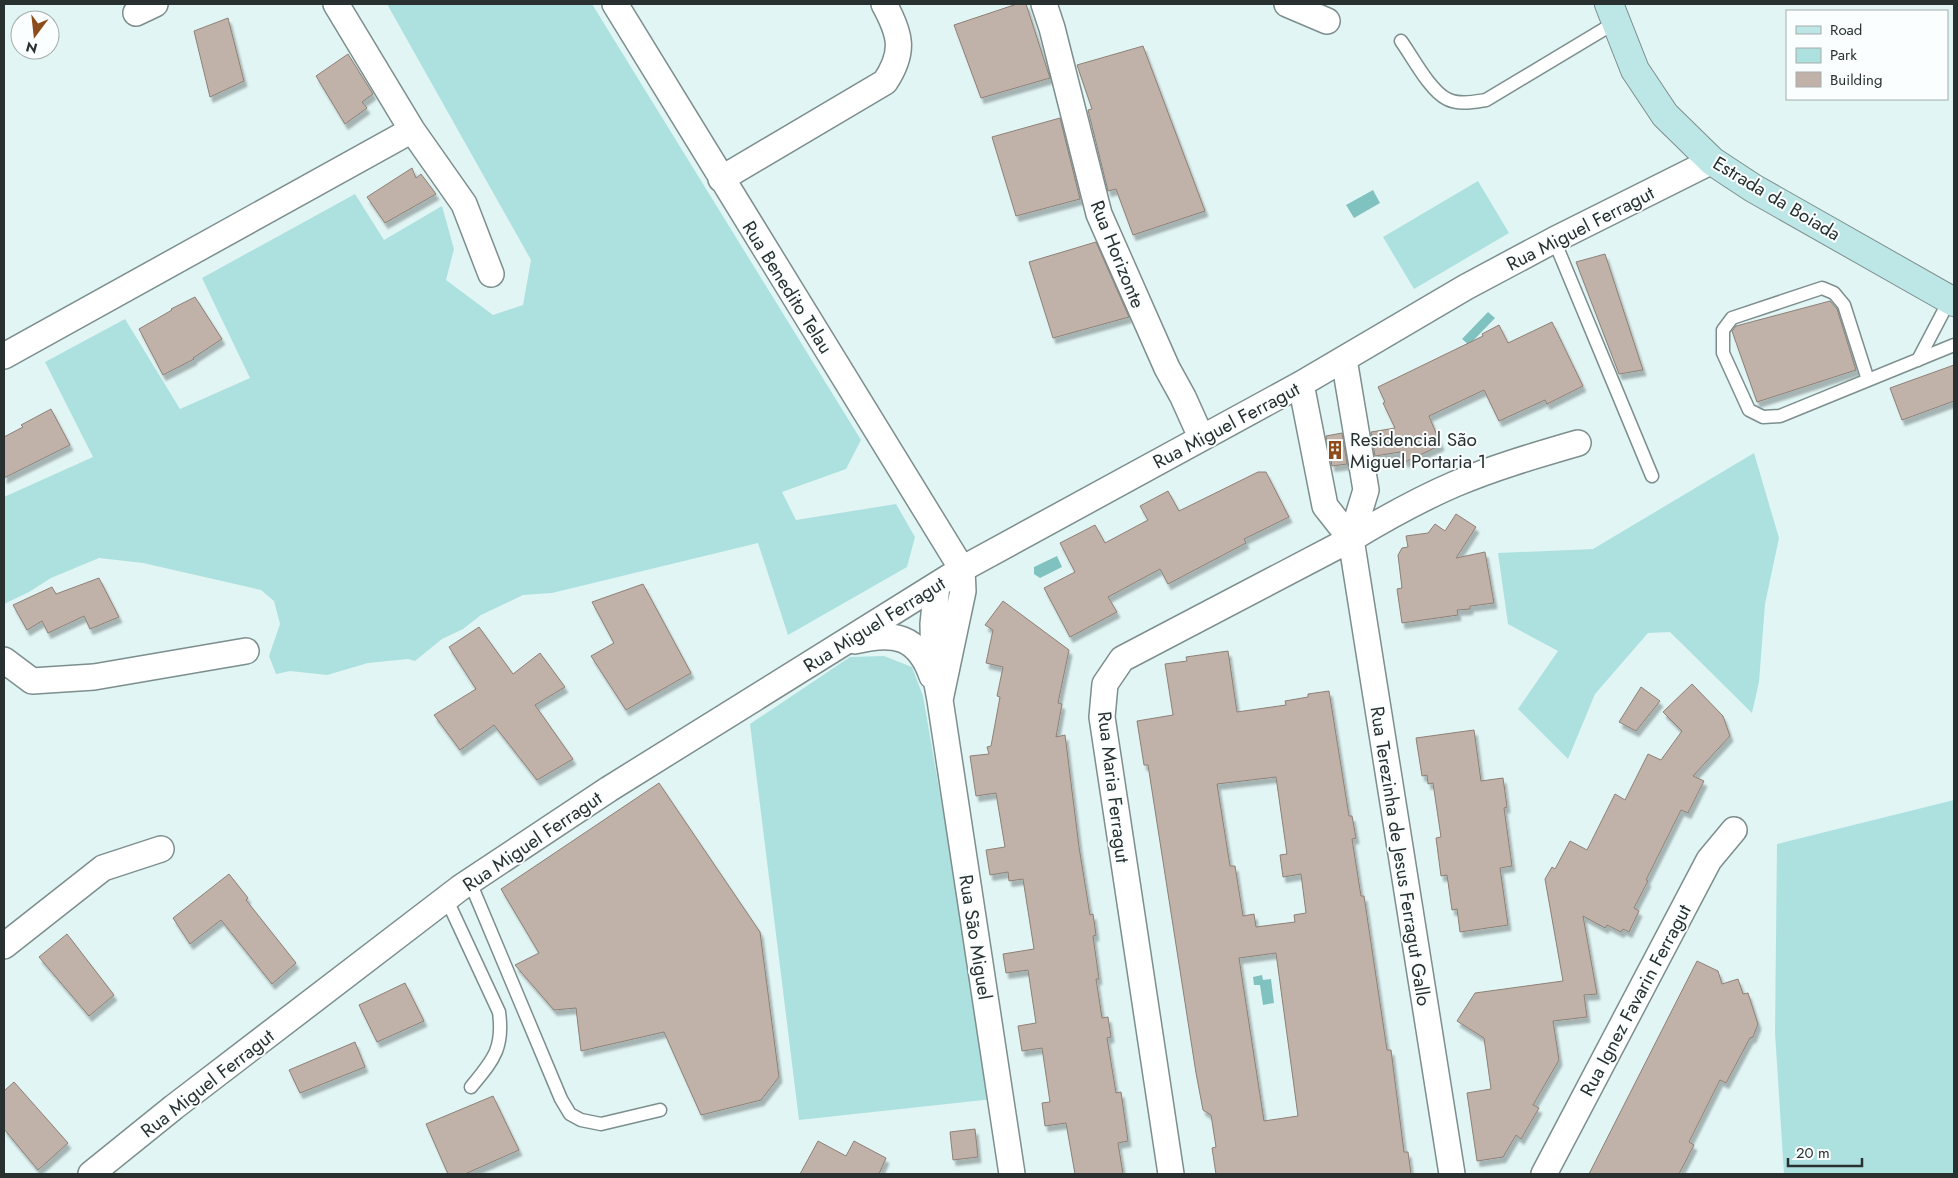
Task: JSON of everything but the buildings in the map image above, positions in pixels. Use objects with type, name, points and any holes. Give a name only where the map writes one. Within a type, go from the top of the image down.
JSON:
[{"type":"main road","name":"Estrada da Boiada","points":[[1613,13],[1634,70],[1665,115],[1712,161],[1753,188],[1952,301]]},
{"type":"street","points":[[336,4],[412,130],[464,204],[491,274]]},
{"type":"street","name":"Rua Benedito Telau","points":[[615,4],[962,569]]},
{"type":"street","points":[[721,179],[884,82],[894,68],[899,51],[899,37],[895,22],[884,4]]},
{"type":"street","name":"Rua Horizonte","points":[[1044,4],[1052,28],[1099,214],[1167,368],[1183,397],[1201,437]]},
{"type":"street","points":[[1287,4],[1327,21]]},
{"type":"street","points":[[4,356],[412,130]]},
{"type":"street","name":"Rua Miguel Ferragut","points":[[91,1174],[174,1107],[446,898],[609,789],[962,569],[1301,384],[1466,287],[1554,240],[1712,161]]},
{"type":"street","name":"Rua Terezinha de Jesus Ferragut Gallo","points":[[1344,359],[1366,490],[1351,539],[1452,1174]]},
{"type":"street","name":"Rua Terezinha de Jesus Ferragut Gallo","points":[[1301,384],[1325,506],[1351,539]]},
{"type":"street","name":"Rua Maria Ferragut","points":[[1171,1174],[1102,717],[1105,684],[1122,659],[1351,539],[1378,522],[1455,484],[1518,461],[1578,443]]},
{"type":"street","name":"Rua São Miguel","points":[[940,700],[963,591],[962,569]]},
{"type":"street","name":"Rua São Miguel","points":[[937,585],[933,624],[934,668],[1012,1174]]},
{"type":"street","name":"Rua São Miguel","points":[[842,645],[870,637],[894,636],[911,643],[924,657],[940,700]]},
{"type":"street","points":[[4,660],[32,681],[94,677],[246,651]]},
{"type":"street","name":"Rua Ignez Favarin Ferragut","points":[[1544,1174],[1709,860],[1734,830]]},
{"type":"street","points":[[4,946],[102,868],[161,849]]},
{"type":"lane","points":[[1401,40],[1434,88],[1447,99],[1463,103],[1486,100],[1613,13]]},
{"type":"lane","points":[[1554,240],[1652,476]]},
{"type":"lane","points":[[1868,380],[1844,305],[1834,293],[1822,288],[1732,318],[1723,330],[1723,353],[1749,410],[1763,416],[1780,416],[1954,346]]},
{"type":"lane","points":[[1918,360],[1952,301]]},
{"type":"lane","points":[[470,882],[570,1114],[581,1120],[601,1124],[660,1110]]},
{"type":"lane","points":[[446,898],[499,1012],[501,1031],[491,1061],[471,1087]]},
{"type":"green space","points":[[387,4],[592,4],[861,440],[846,469],[782,492],[796,520],[896,504],[915,537],[907,567],[788,635],[758,543],[552,593],[523,595],[481,615],[463,629],[442,639],[415,661],[408,659],[368,663],[327,675],[290,671],[276,674],[269,656],[280,624],[274,601],[261,590],[143,563],[99,558],[51,578],[29,592],[4,604],[4,497],[93,457],[45,362],[125,319],[180,409],[250,378],[202,278],[355,194],[384,240],[442,206],[454,249],[446,280],[493,315],[523,305],[531,260]]},
{"type":"green space","points":[[1478,181],[1509,233],[1414,289],[1383,237]]},
{"type":"green space","points":[[1754,453],[1779,538],[1765,604],[1759,682],[1752,713],[1670,632],[1648,633],[1595,694],[1568,759],[1518,709],[1558,651],[1508,624],[1498,553],[1593,549]]},
{"type":"green space","points":[[884,656],[912,667],[923,696],[993,1099],[799,1120],[750,724],[850,657]]},
{"type":"green space","points":[[1954,800],[1954,1174],[1784,1174],[1775,1033],[1777,844]]},
{"type":"shaded area","points":[[1373,190],[1380,203],[1354,218],[1346,205]]},
{"type":"shaded area","points":[[1488,312],[1495,318],[1469,345],[1462,339]]},
{"type":"shaded area","points":[[1057,556],[1062,567],[1040,578],[1034,574],[1034,567]]},
{"type":"shaded area","points":[[1262,975],[1263,980],[1271,979],[1274,1003],[1263,1005],[1260,985],[1254,985],[1253,977]]},
{"type":"place","name":"Residencial São Miguel Portaria 1","points":[[1335,450]]}]
